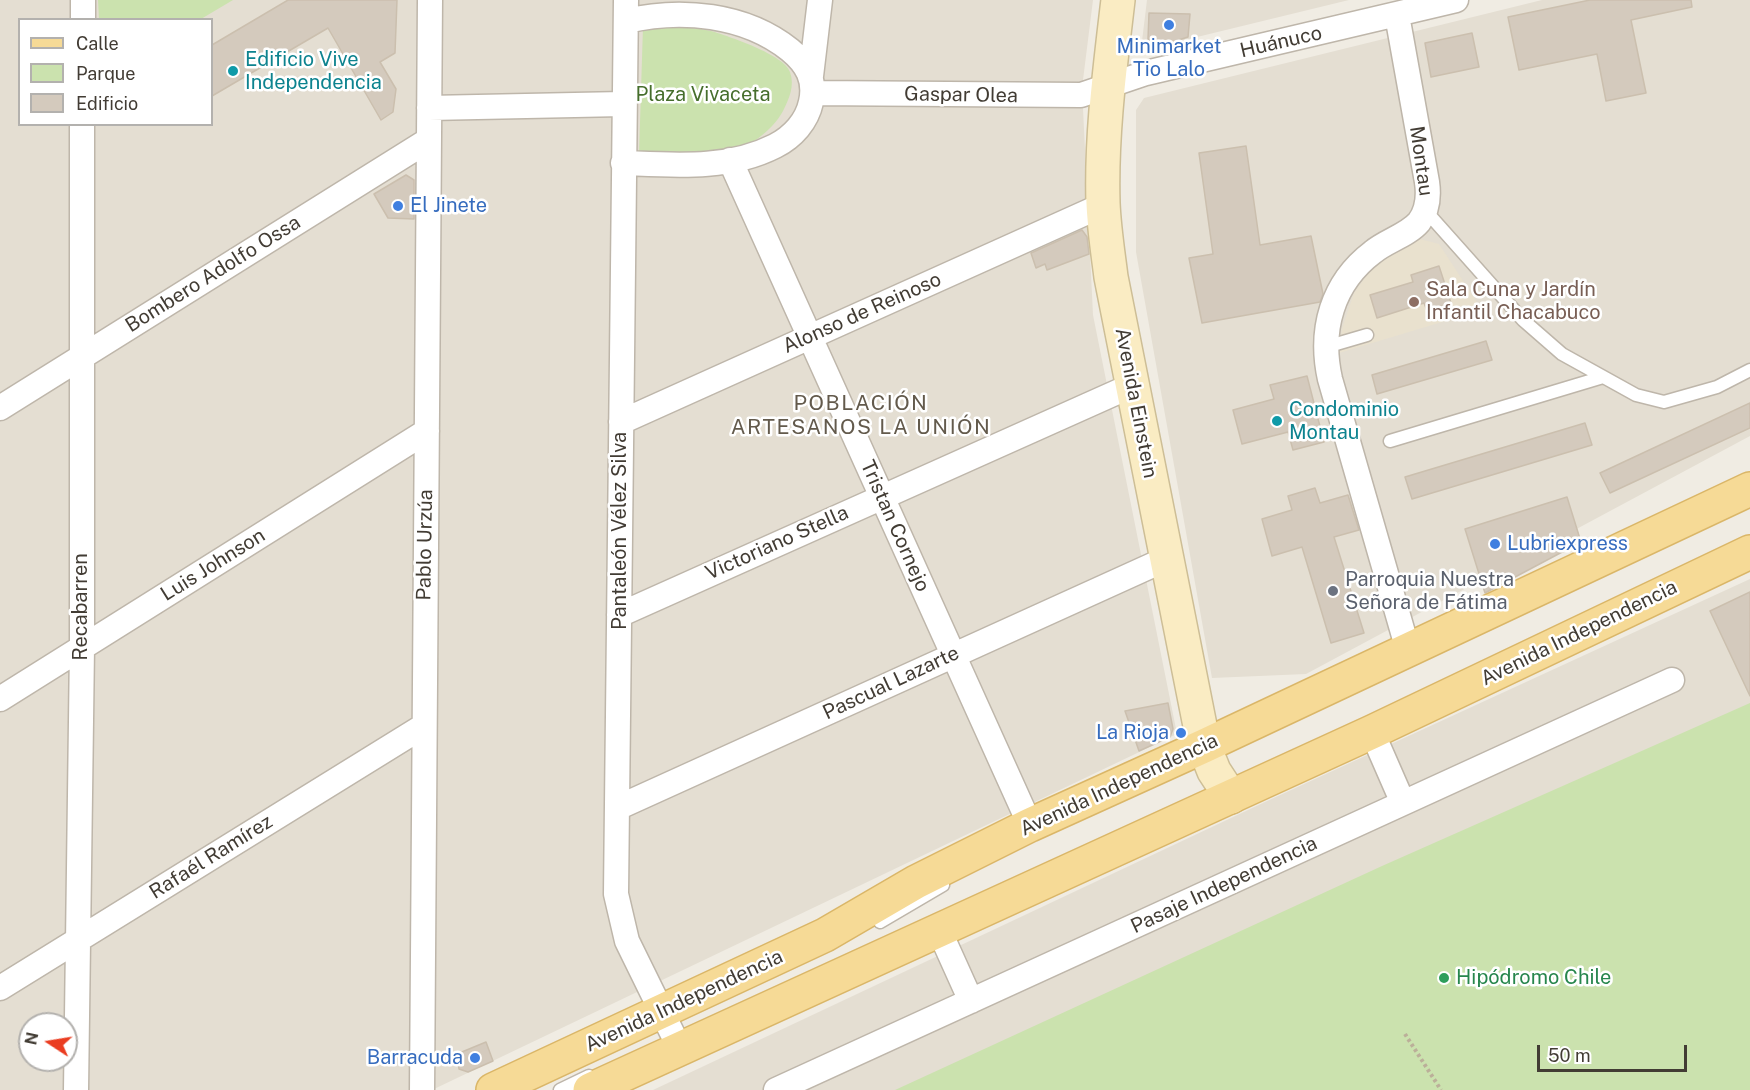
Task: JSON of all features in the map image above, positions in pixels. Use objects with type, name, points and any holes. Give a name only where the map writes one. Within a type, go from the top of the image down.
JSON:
[{"type":"main road","name":"Avenida Einstein","points":[[1118,0],[1108,86],[1103,205],[1112,277],[1166,559],[1216,772]]},
{"type":"main road","name":"Avenida Independencia","points":[[493,1090],[671,1032],[939,930],[1216,772],[1408,650],[1750,489]]},
{"type":"main road","name":"Avenida Independencia","points":[[590,1090],[671,1032],[825,935],[916,882],[1030,825],[1216,772],[1372,732],[1750,552]]},
{"type":"street","points":[[82,0],[82,18]]},
{"type":"street","name":"Pablo Urzúa","points":[[422,1090],[422,727],[430,0]]},
{"type":"street","points":[[623,163],[701,165],[760,152],[784,141],[805,120],[812,84],[820,0]]},
{"type":"street","name":"Huánuco","points":[[1108,86],[1146,73],[1456,0]]},
{"type":"street","points":[[626,10],[684,15],[741,24],[781,44],[802,60],[812,84]]},
{"type":"street","name":"Pantaleón Vélez Silva","points":[[626,10],[623,104],[617,907],[627,941],[671,1032]]},
{"type":"street","name":"Montau","points":[[1397,15],[1428,187],[1425,210],[1415,226],[1373,251],[1344,281],[1329,315],[1326,347],[1330,379],[1408,650]]},
{"type":"street","name":"Gaspar Olea","points":[[812,84],[1074,96],[1108,86]]},
{"type":"street","points":[[429,108],[623,104]]},
{"type":"street","name":"Recabarren","points":[[76,1090],[82,647],[82,126]]},
{"type":"street","name":"Bombero Adolfo Ossa","points":[[0,408],[427,141]]},
{"type":"street","name":"Tristan Cornejo","points":[[730,160],[1030,825]]},
{"type":"street","name":"Alonso de Reinoso","points":[[621,422],[1103,205]]},
{"type":"street","name":"Victoriano Stella","points":[[619,615],[1133,385]]},
{"type":"street","name":"Luis Johnson","points":[[0,699],[427,431]]},
{"type":"street","name":"Pascual Lazarte","points":[[617,808],[1166,559]]},
{"type":"street","name":"Pasaje Independencia","points":[[776,1090],[1672,680]]},
{"type":"street","name":"Rafaél Ramírez","points":[[0,988],[79,937],[422,727]]},
{"type":"street","points":[[1372,732],[1403,803]]},
{"type":"street","points":[[939,930],[971,1001]]},
{"type":"lane","points":[[1425,210],[1523,321],[1562,354],[1636,395],[1664,402],[1717,387],[1750,370]]},
{"type":"lane","points":[[1326,347],[1367,335]]},
{"type":"lane","points":[[1390,441],[1603,376]]},
{"type":"lane","points":[[1438,686],[1750,540]]},
{"type":"lane","points":[[1632,559],[1654,549]]},
{"type":"lane","points":[[872,926],[957,877]]},
{"type":"lane","points":[[524,1090],[671,1032],[727,995]]},
{"type":"lane","points":[[560,1090],[621,1061]]},
{"type":"path","points":[[1405,1034],[1441,1090]]},
{"type":"shaded area","points":[[0,0],[1093,0],[1082,88],[1093,315],[1177,734],[432,1090],[0,1090]]},
{"type":"shaded area","points":[[1147,0],[1349,0],[1156,47],[1142,41]]},
{"type":"shaded area","points":[[1542,0],[1750,0],[1750,436],[1306,674],[1212,678],[1136,252],[1136,110],[1144,98]]},
{"type":"shaded area","name":"Sala Cuna y Jardín Infantil Chacabuco","points":[[1416,238],[1439,244],[1482,310],[1339,353],[1342,329],[1354,293],[1369,272],[1386,257]]},
{"type":"shaded area","points":[[1750,579],[1750,706],[901,1090],[653,1090],[1265,802]]},
{"type":"green space","points":[[98,0],[233,0],[203,18],[99,18]]},
{"type":"green space","name":"Plaza Vivaceta","points":[[643,26],[703,29],[755,47],[778,59],[790,72],[792,82],[783,111],[766,132],[751,143],[734,151],[682,156],[639,155]]},
{"type":"green space","name":"Hipódromo Chile","points":[[1750,703],[1750,1090],[895,1090],[1382,866]]},
{"type":"building","points":[[288,0],[397,0],[395,53],[380,62],[396,89],[393,112],[381,120],[328,28],[213,95],[213,44]]},
{"type":"building","points":[[1590,0],[1691,0],[1692,7],[1631,20],[1646,93],[1606,101],[1597,54],[1519,70],[1508,17]]},
{"type":"building","name":"Minimarket Tio Lalo","points":[[1149,13],[1190,14],[1188,37],[1172,42],[1154,42],[1148,39]]},
{"type":"building","points":[[1472,33],[1479,67],[1431,77],[1425,43]]},
{"type":"building","points":[[1246,146],[1260,245],[1311,236],[1323,294],[1320,302],[1202,323],[1189,258],[1213,254],[1199,153]]},
{"type":"building","name":"El Jinete","points":[[406,175],[414,180],[414,219],[388,218],[374,194]]},
{"type":"building","points":[[1082,230],[1087,237],[1089,254],[1047,270],[1045,264],[1036,268],[1031,253]]},
{"type":"building","points":[[1439,266],[1451,303],[1427,311],[1424,303],[1377,318],[1370,295],[1413,282],[1411,275]]},
{"type":"building","points":[[1486,341],[1492,360],[1377,394],[1372,375]]},
{"type":"building","name":"Condominio Montau","points":[[1307,376],[1324,442],[1293,450],[1288,432],[1242,444],[1233,410],[1274,399],[1270,385]]},
{"type":"building","points":[[1750,403],[1750,428],[1610,493],[1600,473]]},
{"type":"building","points":[[1585,423],[1592,445],[1412,499],[1405,477]]},
{"type":"building","points":[[1315,488],[1320,503],[1348,495],[1359,530],[1334,537],[1364,633],[1331,643],[1302,547],[1272,556],[1262,519],[1292,510],[1288,496]]},
{"type":"building","points":[[1567,497],[1581,542],[1485,593],[1465,529]]},
{"type":"building","points":[[1750,592],[1750,696],[1710,611]]},
{"type":"building","points":[[1168,703],[1173,729],[1170,737],[1139,751],[1125,711]]},
{"type":"building","name":"Barracuda","points":[[486,1042],[493,1061],[468,1072],[459,1069],[457,1054]]},
{"type":"place","name":"Minimarket Tio Lalo","points":[[1169,25]]},
{"type":"place","name":"Edificio Vive Independencia","points":[[233,71]]},
{"type":"place","name":"El Jinete","points":[[398,206]]},
{"type":"place","name":"Sala Cuna y Jardín Infantil Chacabuco","points":[[1414,302]]},
{"type":"place","name":"Condominio Montau","points":[[1277,421]]},
{"type":"place","name":"Lubriexpress","points":[[1495,544]]},
{"type":"place","name":"Parroquia Nuestra Señora de Fátima","points":[[1333,591]]},
{"type":"place","name":"La Rioja","points":[[1181,733]]},
{"type":"place","name":"Hipódromo Chile","points":[[1444,978]]},
{"type":"place","name":"Barracuda","points":[[475,1058]]},
{"type":"district","name":"POBLACIÓN ARTESANOS LA UNIÓN","points":[[861,416]]}]
